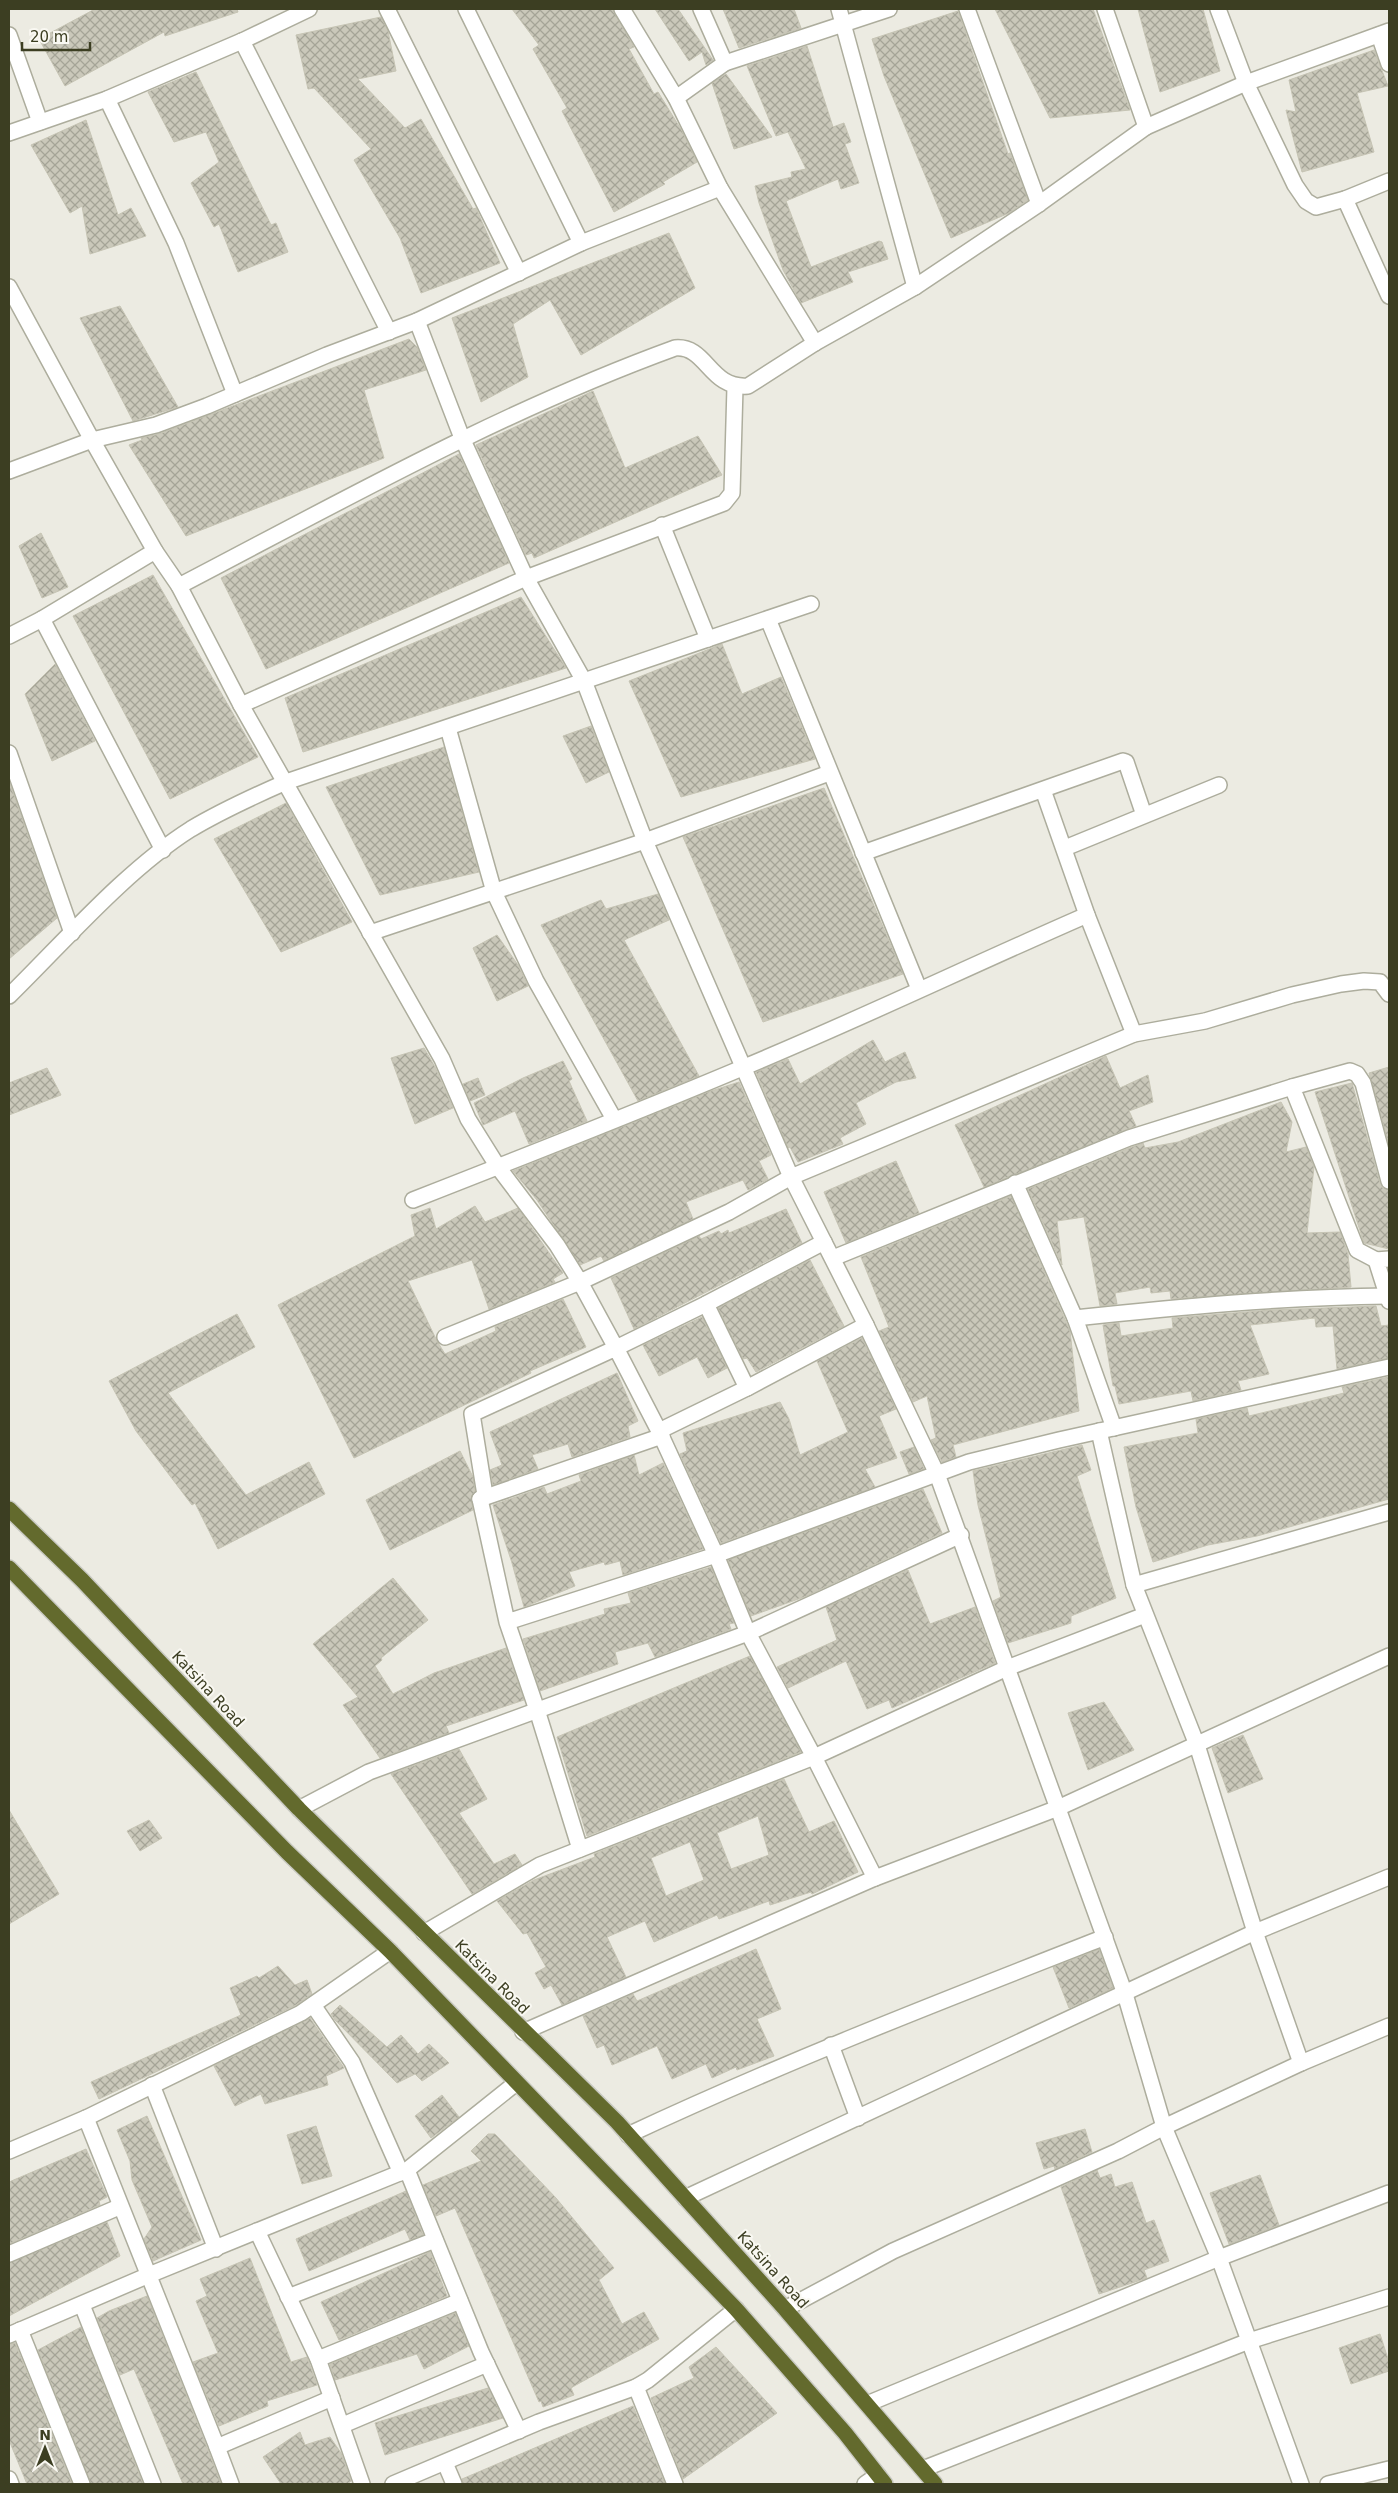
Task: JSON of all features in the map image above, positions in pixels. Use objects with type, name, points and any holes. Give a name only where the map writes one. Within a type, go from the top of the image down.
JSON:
[{"type":"highway","name":"Katsina Road","points":[[9,1509],[82,1580],[299,1809],[628,2135],[785,2310],[935,2484]]},
{"type":"highway","points":[[9,1568],[287,1852],[390,1951],[736,2309],[845,2433],[882,2480]]},
{"type":"street","points":[[9,133],[107,99],[309,9]]},
{"type":"street","points":[[387,9],[519,273]]},
{"type":"street","points":[[466,9],[581,243]]},
{"type":"street","points":[[622,9],[676,98],[720,188],[815,342]]},
{"type":"street","points":[[702,9],[724,63]]},
{"type":"street","points":[[676,98],[724,63],[842,15],[889,9]]},
{"type":"street","points":[[967,9],[1039,204]]},
{"type":"street","points":[[1105,9],[1146,127]]},
{"type":"street","points":[[1218,9],[1246,83],[1295,185],[1306,200],[1316,207],[1345,199],[1389,181]]},
{"type":"street","points":[[842,15],[915,286]]},
{"type":"street","points":[[178,586],[462,438],[606,373],[675,348],[685,347],[694,353],[721,380],[735,387],[748,386],[815,342],[915,286],[1039,204],[1146,127],[1246,83],[1384,33],[1389,64]]},
{"type":"street","points":[[242,40],[389,332]]},
{"type":"street","points":[[10,46],[40,122]]},
{"type":"street","points":[[107,99],[176,243],[235,394]]},
{"type":"street","points":[[9,472],[92,440],[156,425],[235,394],[417,321],[581,243],[720,188]]},
{"type":"street","points":[[1345,199],[1389,296]]},
{"type":"street","points":[[11,296],[155,551],[178,586],[241,705],[442,1059],[468,1119],[498,1167],[541,1223],[580,1282],[661,1433],[716,1555],[748,1633],[814,1757],[875,1878]]},
{"type":"street","points":[[417,321],[462,438],[526,578],[584,680],[645,841],[791,1177],[866,1325],[937,1474],[961,1535],[1125,1994],[1164,2126],[1219,2258],[1301,2484]]},
{"type":"street","points":[[241,705],[526,578],[724,503],[732,494],[735,387]]},
{"type":"street","points":[[662,525],[708,639]]},
{"type":"street","points":[[9,636],[42,619],[155,551]]},
{"type":"street","points":[[9,996],[133,873],[190,830],[286,782],[811,604]]},
{"type":"street","points":[[42,619],[163,850]]},
{"type":"street","points":[[768,619],[919,989]]},
{"type":"street","points":[[448,728],[494,892],[536,981],[614,1119]]},
{"type":"street","points":[[9,754],[72,933]]},
{"type":"street","points":[[863,853],[1125,761],[1144,815]]},
{"type":"street","points":[[370,933],[645,841],[830,772]]},
{"type":"street","points":[[1065,848],[1220,785]]},
{"type":"street","points":[[1043,790],[1087,914],[1134,1034]]},
{"type":"street","points":[[413,1200],[568,1140],[614,1119],[743,1068],[1087,914]]},
{"type":"street","points":[[445,1337],[580,1282],[729,1212],[791,1177],[1134,1034],[1205,1021],[1292,995],[1342,984],[1364,981],[1380,982],[1389,994]]},
{"type":"street","points":[[833,1258],[1129,1138],[1292,1087],[1350,1071],[1357,1074],[1363,1083],[1389,1180]]},
{"type":"street","points":[[1075,1318],[1215,1304],[1320,1297],[1388,1299],[1383,1260],[1357,1250],[1292,1087]]},
{"type":"street","points":[[1015,1184],[1075,1318],[1114,1428]]},
{"type":"street","points":[[480,1499],[485,1495],[472,1414],[616,1348],[706,1304],[824,1242]]},
{"type":"street","points":[[706,1304],[747,1388]]},
{"type":"street","points":[[480,1499],[661,1433],[866,1325]]},
{"type":"street","points":[[507,1622],[716,1555],[969,1462],[1099,1431],[1389,1368]]},
{"type":"street","points":[[1099,1431],[1134,1585],[1197,1745],[1255,1932],[1301,2063]]},
{"type":"street","points":[[480,1499],[507,1622],[537,1710],[580,1849]]},
{"type":"street","points":[[1134,1585],[1389,1512]]},
{"type":"street","points":[[299,1809],[369,1772],[748,1633],[961,1535]]},
{"type":"street","points":[[424,1933],[540,1865],[814,1757],[1007,1668],[1145,1615]]},
{"type":"street","points":[[523,2032],[875,1878],[1058,1808],[1389,1656]]},
{"type":"street","points":[[685,2198],[1255,1932],[1389,1877]]},
{"type":"street","points":[[628,2135],[729,2088],[831,2045],[1104,1937]]},
{"type":"street","points":[[9,2151],[86,2118],[313,2005],[390,1951]]},
{"type":"street","points":[[313,2005],[352,2062],[435,2240],[487,2364],[519,2431]]},
{"type":"street","points":[[785,2310],[893,2251],[1118,2151],[1164,2126],[1301,2063],[1389,2026]]},
{"type":"street","points":[[831,2045],[858,2118]]},
{"type":"street","points":[[82,2484],[14,2333],[149,2275],[404,2172],[516,2083]]},
{"type":"street","points":[[152,2085],[216,2249]]},
{"type":"street","points":[[86,2118],[119,2206],[149,2275],[231,2484]]},
{"type":"street","points":[[867,2404],[1219,2258],[1389,2193]]},
{"type":"street","points":[[9,2254],[119,2206]]},
{"type":"street","points":[[256,2231],[318,2359],[343,2425],[362,2484]]},
{"type":"street","points":[[288,2297],[435,2240]]},
{"type":"street","points":[[923,2469],[1249,2341],[1389,2297]]},
{"type":"street","points":[[318,2359],[460,2301]]},
{"type":"street","points":[[82,2304],[153,2484]]},
{"type":"street","points":[[393,2484],[519,2431],[636,2387],[648,2380],[736,2309]]},
{"type":"street","points":[[343,2425],[487,2364]]},
{"type":"street","points":[[636,2387],[675,2484]]},
{"type":"street","points":[[217,2447],[332,2398]]},
{"type":"street","points":[[445,2463],[454,2484]]},
{"type":"street","points":[[1328,2484],[1389,2469]]},
{"type":"street","points":[[9,2479],[11,2484]]},
{"type":"street","points":[[865,2484],[882,2480]]},
{"type":"building","points":[[95,9],[237,9],[238,12],[165,36],[164,32],[65,86],[39,39]]},
{"type":"building","points":[[512,9],[612,9],[634,47],[629,49],[654,94],[658,92],[682,131],[697,162],[663,182],[665,184],[614,212],[562,111],[567,108],[533,49],[539,45]]},
{"type":"building","points":[[655,9],[678,9],[713,60],[706,65],[702,52],[689,61]]},
{"type":"building","points":[[723,9],[794,9],[801,28],[739,48]]},
{"type":"building","points":[[995,9],[1093,9],[1130,110],[1050,118]]},
{"type":"building","points":[[1138,9],[1203,9],[1220,71],[1160,92]]},
{"type":"building","points":[[958,11],[1008,154],[1010,153],[1028,200],[1009,213],[951,238],[884,76],[872,39]]},
{"type":"building","points":[[381,17],[388,31],[396,71],[358,79],[405,128],[421,119],[473,209],[476,208],[500,263],[421,293],[400,238],[354,160],[371,149],[314,88],[308,89],[296,35]]},
{"type":"building","points":[[807,46],[833,127],[844,123],[851,142],[845,144],[859,183],[841,189],[838,179],[786,201],[811,267],[879,241],[882,242],[888,259],[848,272],[853,282],[801,303],[783,270],[759,203],[755,186],[792,177],[791,172],[806,169],[788,132],[776,136],[747,66]]},
{"type":"building","points":[[1374,50],[1388,86],[1357,93],[1374,152],[1302,172],[1286,110],[1296,112],[1289,80]]},
{"type":"building","points":[[196,72],[271,225],[276,223],[288,252],[238,272],[219,224],[214,227],[191,183],[219,162],[206,132],[174,142],[148,92]]},
{"type":"building","points":[[726,74],[772,137],[734,149],[712,83]]},
{"type":"building","points":[[86,120],[118,215],[131,208],[146,236],[90,254],[82,206],[70,213],[31,145]]},
{"type":"building","points":[[669,233],[695,288],[581,355],[550,300],[513,324],[528,377],[481,402],[452,318]]},
{"type":"building","points":[[120,306],[178,407],[133,421],[80,318]]},
{"type":"building","points":[[409,339],[417,347],[426,370],[364,390],[384,458],[186,536],[129,445],[142,440],[141,438],[159,434]]},
{"type":"building","points":[[593,391],[625,468],[698,436],[722,475],[534,558],[532,553],[526,555],[476,445]]},
{"type":"building","points":[[459,454],[509,563],[266,669],[221,578]]},
{"type":"building","points":[[41,533],[68,587],[42,598],[19,546]]},
{"type":"building","points":[[153,575],[258,757],[170,799],[73,616]]},
{"type":"building","points":[[521,597],[566,668],[303,752],[285,698]]},
{"type":"building","points":[[722,644],[742,694],[781,677],[815,759],[681,797],[629,681]]},
{"type":"building","points":[[55,664],[95,741],[52,761],[25,694]]},
{"type":"building","points":[[591,726],[609,772],[586,783],[563,736]]},
{"type":"building","points":[[444,747],[479,872],[380,895],[326,787]]},
{"type":"building","points":[[9,781],[57,918],[9,959]]},
{"type":"building","points":[[824,788],[903,974],[763,1022],[683,837]]},
{"type":"building","points":[[286,803],[352,922],[281,952],[214,839]]},
{"type":"building","points":[[658,894],[669,920],[624,940],[699,1076],[638,1101],[541,925],[601,900],[606,909]]},
{"type":"building","points":[[497,935],[518,965],[528,986],[497,1001],[473,948]]},
{"type":"building","points":[[873,1040],[885,1062],[905,1052],[916,1078],[896,1082],[856,1103],[866,1124],[840,1138],[843,1144],[798,1162],[790,1147],[788,1148],[756,1072],[788,1059],[800,1084]]},
{"type":"building","points":[[424,1048],[435,1067],[453,1108],[415,1124],[391,1058]]},
{"type":"building","points":[[1106,1056],[1120,1088],[1148,1075],[1153,1102],[1129,1111],[1136,1126],[984,1187],[955,1125]]},
{"type":"building","points":[[563,1061],[572,1079],[569,1081],[587,1121],[529,1144],[515,1111],[483,1125],[474,1103],[523,1078]]},
{"type":"building","points":[[1389,1067],[1389,1145],[1369,1073]]},
{"type":"building","points":[[47,1068],[61,1095],[9,1115],[9,1083]]},
{"type":"building","points":[[478,1078],[485,1095],[470,1101],[463,1084]]},
{"type":"building","points":[[739,1082],[771,1155],[759,1161],[768,1179],[748,1190],[743,1180],[686,1202],[693,1219],[604,1261],[601,1256],[580,1265],[537,1200],[513,1171],[708,1092]]},
{"type":"building","points":[[1352,1083],[1380,1183],[1383,1188],[1389,1190],[1389,1249],[1364,1243],[1315,1092]]},
{"type":"building","points":[[1281,1102],[1292,1122],[1286,1152],[1306,1147],[1314,1167],[1307,1233],[1340,1232],[1348,1254],[1351,1287],[1171,1299],[1170,1291],[1151,1293],[1150,1287],[1115,1293],[1117,1304],[1100,1306],[1084,1217],[1057,1221],[1062,1265],[1028,1189],[1143,1143],[1145,1148],[1178,1142]]},
{"type":"building","points":[[896,1161],[919,1213],[846,1243],[824,1192]]},
{"type":"building","points":[[1011,1196],[1070,1331],[1079,1411],[953,1445],[956,1457],[942,1462],[931,1440],[936,1438],[927,1396],[913,1402],[879,1331],[889,1327],[861,1257]]},
{"type":"building","points":[[475,1206],[485,1222],[518,1208],[563,1273],[553,1279],[555,1282],[489,1309],[472,1260],[408,1281],[445,1354],[496,1331],[495,1327],[563,1299],[586,1347],[530,1371],[531,1373],[354,1458],[278,1305],[415,1236],[411,1215],[430,1208],[436,1229]]},
{"type":"building","points":[[786,1209],[802,1243],[634,1329],[611,1278],[699,1236],[701,1239],[719,1231],[721,1234],[728,1230],[729,1233]]},
{"type":"building","points":[[810,1260],[844,1326],[756,1372],[747,1358],[743,1359],[718,1308]]},
{"type":"building","points":[[1376,1306],[1381,1326],[1389,1325],[1389,1358],[1337,1369],[1333,1326],[1316,1327],[1315,1318],[1250,1325],[1269,1374],[1238,1381],[1241,1390],[1193,1401],[1191,1391],[1119,1404],[1115,1386],[1113,1386],[1103,1325],[1119,1323],[1121,1336],[1173,1328],[1172,1318],[1271,1310]]},
{"type":"building","points":[[237,1314],[255,1347],[168,1393],[246,1495],[309,1462],[325,1494],[218,1549],[195,1503],[192,1505],[136,1431],[109,1381]]},
{"type":"building","points":[[702,1317],[727,1368],[708,1378],[697,1357],[659,1376],[643,1345]]},
{"type":"building","points":[[862,1338],[896,1409],[879,1416],[897,1458],[865,1469],[875,1487],[721,1543],[680,1454],[687,1451],[683,1433],[780,1402],[789,1419],[800,1455],[848,1432],[817,1361]]},
{"type":"building","points":[[617,1373],[638,1421],[628,1426],[630,1437],[572,1457],[568,1444],[532,1455],[538,1469],[493,1485],[490,1470],[502,1465],[490,1432]]},
{"type":"building","points":[[1389,1377],[1389,1499],[1257,1536],[1208,1545],[1153,1562],[1136,1507],[1124,1447],[1198,1433],[1196,1419],[1247,1408],[1249,1416],[1344,1393],[1342,1387]]},
{"type":"building","points":[[1082,1445],[1091,1470],[1077,1476],[1116,1598],[1071,1616],[1071,1623],[1008,1643],[993,1601],[1001,1597],[978,1505],[973,1471]]},
{"type":"building","points":[[914,1447],[924,1469],[909,1474],[900,1452]]},
{"type":"building","points":[[460,1451],[473,1477],[475,1491],[471,1498],[473,1510],[390,1550],[366,1500]]},
{"type":"building","points":[[634,1455],[639,1475],[663,1463],[703,1549],[623,1575],[620,1561],[605,1565],[604,1562],[569,1572],[575,1586],[524,1607],[493,1505],[544,1487],[547,1494],[581,1481],[579,1475]]},
{"type":"building","points":[[923,1489],[942,1533],[804,1597],[751,1616],[728,1560]]},
{"type":"building","points":[[711,1567],[734,1623],[729,1624],[731,1629],[655,1657],[648,1643],[615,1652],[618,1664],[540,1691],[523,1639],[605,1614],[604,1609],[631,1603],[628,1593]]},
{"type":"building","points":[[908,1570],[930,1624],[975,1607],[995,1663],[892,1708],[889,1700],[867,1709],[846,1661],[788,1688],[777,1667],[837,1640],[826,1607]]},
{"type":"building","points":[[393,1578],[428,1620],[381,1658],[382,1660],[375,1666],[393,1694],[434,1673],[506,1648],[524,1700],[446,1726],[449,1733],[380,1758],[343,1705],[358,1697],[313,1644]]},
{"type":"building","points":[[750,1656],[801,1752],[587,1836],[557,1737]]},
{"type":"building","points":[[1104,1702],[1134,1750],[1088,1770],[1068,1713]]},
{"type":"building","points":[[1243,1735],[1263,1779],[1228,1793],[1212,1748]]},
{"type":"building","points":[[459,1749],[487,1799],[459,1813],[494,1864],[515,1854],[522,1865],[472,1894],[391,1774]]},
{"type":"building","points":[[784,1779],[809,1832],[834,1821],[858,1872],[812,1894],[811,1892],[770,1905],[769,1901],[719,1919],[717,1915],[654,1942],[645,1921],[607,1937],[626,1977],[562,2005],[551,1985],[544,1989],[535,1973],[546,1967],[527,1933],[523,1934],[497,1901],[534,1880],[595,1857],[594,1854]],"holes":[[[758,1816],[769,1855],[731,1869],[717,1833]],[[690,1842],[704,1880],[666,1896],[651,1858]]]},
{"type":"building","points":[[9,1810],[59,1894],[9,1924]]},
{"type":"building","points":[[149,1820],[162,1838],[140,1851],[127,1831]]},
{"type":"building","points":[[756,1949],[781,2009],[757,2019],[774,2056],[737,2070],[736,2067],[712,2078],[706,2064],[672,2079],[657,2046],[612,2065],[604,2045],[597,2048],[583,2016],[633,1994],[637,2001]]},
{"type":"building","points":[[1099,1949],[1113,1988],[1069,2008],[1053,1967]]},
{"type":"building","points":[[278,1966],[295,1985],[307,1980],[312,1994],[296,2005],[99,2099],[91,2082],[241,2015],[230,1988],[257,1976],[259,1978]]},
{"type":"building","points":[[340,2005],[387,2047],[401,2035],[418,2054],[429,2044],[449,2063],[422,2081],[415,2074],[397,2083],[335,2020],[331,2014]]},
{"type":"building","points":[[310,2018],[344,2068],[326,2076],[328,2085],[265,2104],[261,2094],[235,2106],[214,2066]]},
{"type":"building","points":[[442,2095],[459,2117],[431,2138],[415,2116]]},
{"type":"building","points":[[147,2116],[201,2240],[153,2261],[144,2239],[152,2227],[132,2180],[130,2161],[117,2130]]},
{"type":"building","points":[[316,2126],[332,2176],[302,2184],[287,2135]]},
{"type":"building","points":[[1085,2129],[1092,2152],[1055,2169],[1054,2166],[1044,2169],[1036,2143]]},
{"type":"building","points":[[488,2134],[495,2134],[556,2198],[614,2268],[599,2280],[622,2324],[644,2312],[659,2339],[571,2388],[574,2395],[543,2407],[541,2401],[539,2402],[455,2208],[436,2216],[423,2185],[481,2161],[471,2151]]},
{"type":"building","points":[[86,2149],[107,2197],[99,2201],[100,2205],[9,2244],[9,2182]]},
{"type":"building","points":[[1097,2170],[1100,2178],[1111,2174],[1115,2187],[1132,2182],[1146,2223],[1154,2220],[1169,2261],[1144,2270],[1147,2278],[1099,2294],[1061,2187]]},
{"type":"building","points":[[1260,2175],[1279,2225],[1229,2244],[1210,2193]]},
{"type":"building","points":[[406,2191],[423,2235],[410,2240],[405,2229],[309,2271],[296,2239]]},
{"type":"building","points":[[107,2222],[120,2256],[9,2316],[9,2263]]},
{"type":"building","points":[[430,2252],[447,2296],[339,2340],[321,2302]]},
{"type":"building","points":[[250,2258],[291,2362],[307,2357],[317,2385],[267,2401],[268,2406],[219,2426],[193,2362],[218,2353],[196,2301],[207,2296],[200,2279]]},
{"type":"building","points":[[147,2296],[221,2484],[183,2484],[134,2369],[120,2375],[97,2318],[109,2311]]},
{"type":"building","points":[[455,2313],[469,2346],[424,2369],[417,2354],[335,2380],[330,2364]]},
{"type":"building","points":[[81,2327],[143,2484],[91,2484],[38,2350]]},
{"type":"building","points":[[1380,2334],[1389,2362],[1389,2371],[1351,2384],[1339,2348]]},
{"type":"building","points":[[15,2343],[72,2484],[27,2484],[9,2440],[9,2344]]},
{"type":"building","points":[[716,2347],[777,2413],[683,2479],[651,2398],[694,2378],[689,2367]]},
{"type":"building","points":[[488,2388],[503,2418],[385,2455],[375,2423]]},
{"type":"building","points":[[633,2406],[665,2484],[463,2484],[462,2479]]},
{"type":"building","points":[[300,2432],[305,2445],[330,2437],[341,2453],[351,2481],[347,2484],[281,2484],[263,2457]]}]
